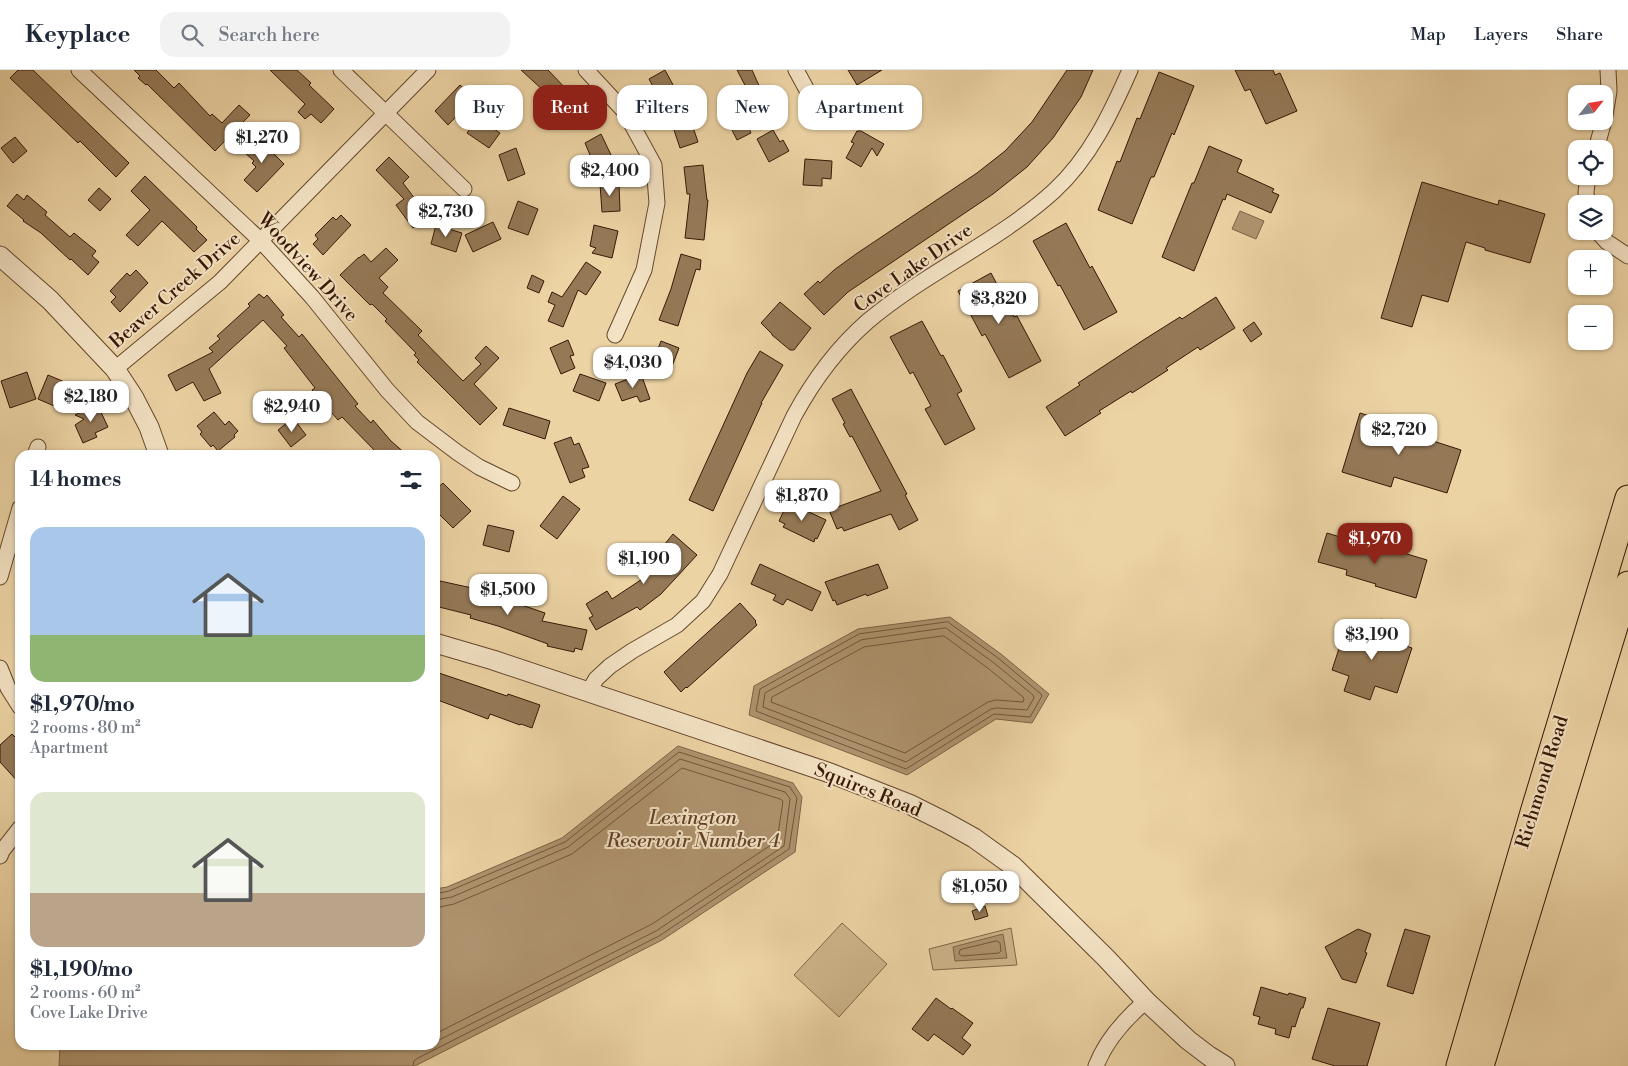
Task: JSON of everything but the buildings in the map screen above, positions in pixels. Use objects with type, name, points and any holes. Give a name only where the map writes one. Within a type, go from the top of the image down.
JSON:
[{"type":"highway","name":"Richmond Road","points":[[1459,1066],[1628,498]]},
{"type":"highway","name":"Richmond Road","points":[[1481,1066],[1628,584]]},
{"type":"street","name":"Woodview Drive","points":[[79,70],[261,241],[312,297],[387,390],[417,422],[479,467],[512,483]]},
{"type":"street","points":[[341,70],[464,189]]},
{"type":"street","name":"Beaver Creek Drive","points":[[116,368],[220,282],[428,70]]},
{"type":"street","points":[[586,70],[625,112],[654,165],[657,203],[644,270],[615,335]]},
{"type":"street","points":[[796,70],[804,85]]},
{"type":"street","name":"Cove Lake Drive","points":[[588,693],[602,672],[632,651],[677,625],[703,601],[720,574],[794,416],[810,388],[838,350],[882,310],[1023,216],[1055,190],[1075,168],[1099,135],[1115,105],[1130,70]]},
{"type":"street","points":[[1608,70],[1609,85]]},
{"type":"street","points":[[1605,240],[1628,256]]},
{"type":"street","points":[[0,256],[50,300],[116,368],[134,398],[157,450]]},
{"type":"street","points":[[0,577],[15,525]]},
{"type":"street","name":"Squires Road","points":[[440,644],[493,660],[830,773],[910,804],[947,823],[974,838],[1013,866],[1107,958],[1146,1001],[1188,1040],[1225,1066]]},
{"type":"street","points":[[0,668],[15,699]]},
{"type":"street","points":[[0,856],[15,834]]},
{"type":"street","points":[[1096,1066],[1101,1053],[1110,1039],[1129,1016],[1146,1001]]},
{"type":"shaded area","points":[[842,923],[887,964],[839,1017],[794,975]]},
{"type":"shaded area","points":[[1011,928],[1017,965],[933,970],[929,949]]},
{"type":"water","points":[[1240,211],[1264,221],[1256,239],[1232,229]]},
{"type":"water","points":[[950,617],[1001,654],[1049,694],[1032,723],[996,719],[907,775],[749,715],[754,686],[858,629]]},
{"type":"water","name":"Lexington Reservoir Number 4","points":[[678,746],[793,783],[802,797],[795,852],[662,940],[415,1066],[59,1066],[60,1050],[440,1050],[440,888],[447,887],[562,838]]},
{"type":"water","points":[[1003,934],[1007,958],[955,961],[953,947]]}]
